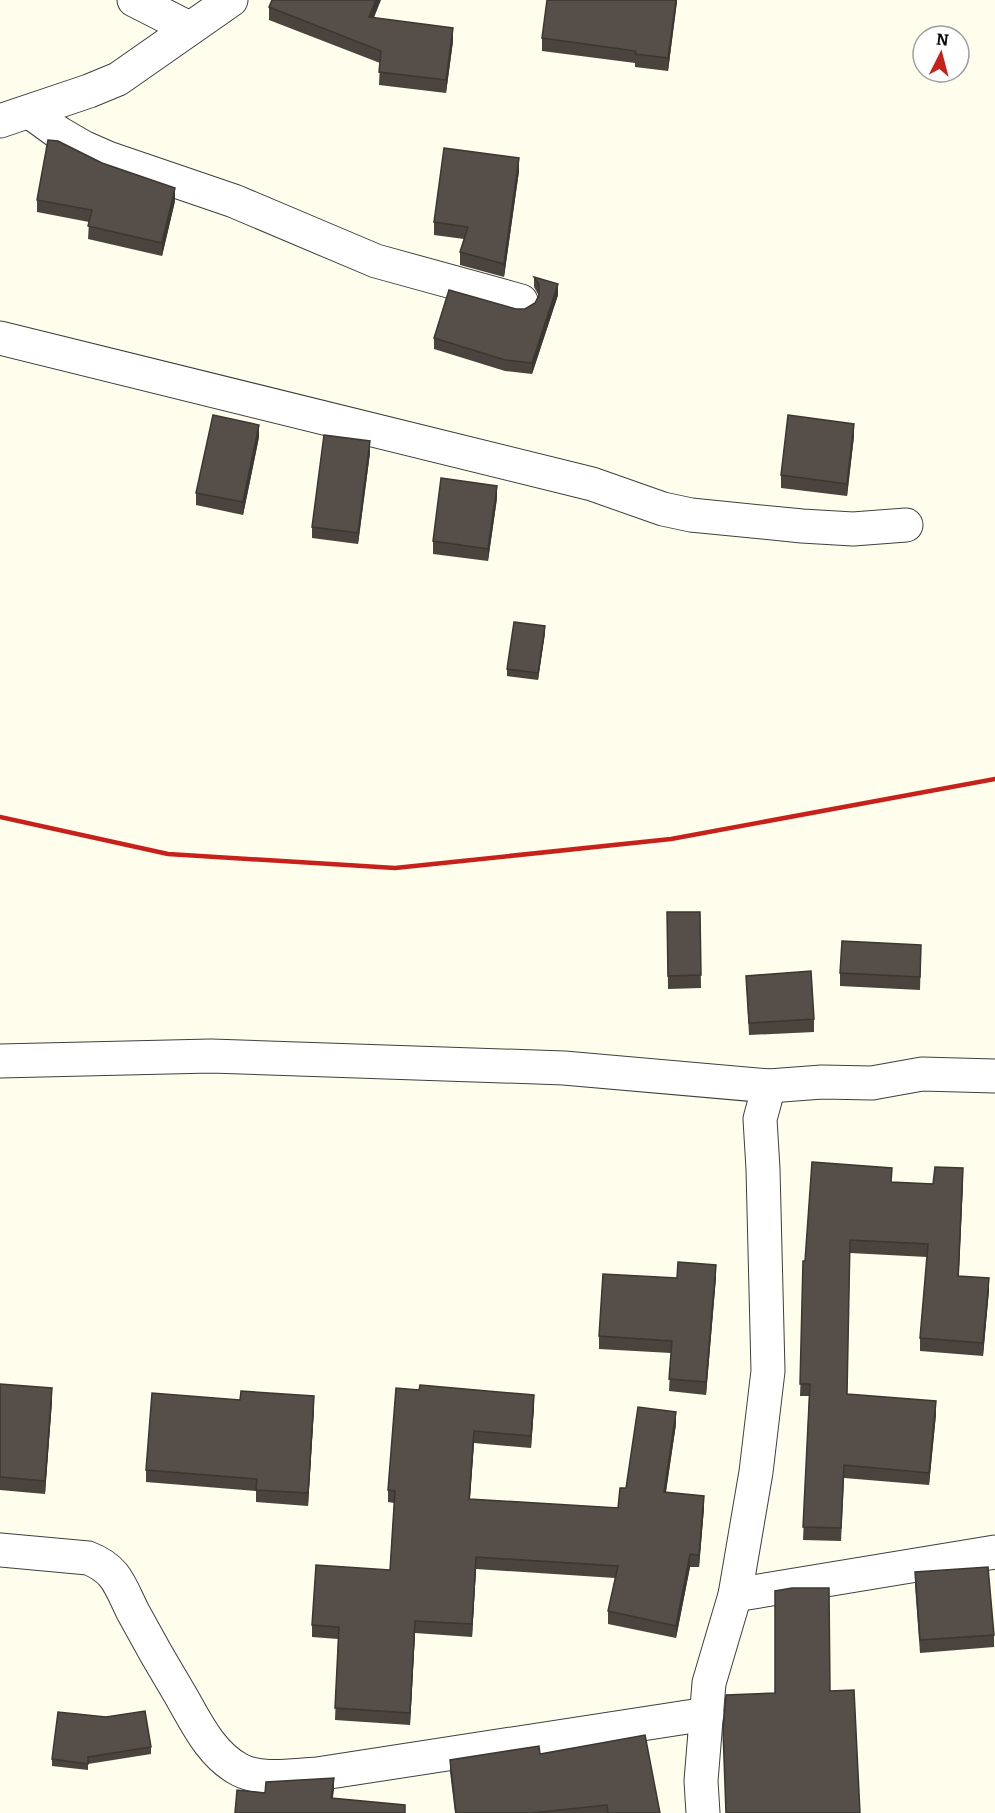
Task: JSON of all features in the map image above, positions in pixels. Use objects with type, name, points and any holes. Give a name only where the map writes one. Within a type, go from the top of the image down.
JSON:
[{"type":"street","points":[[134,0],[189,28]]},
{"type":"street","points":[[15,116],[118,79],[231,0]]},
{"type":"street","points":[[15,116],[59,133],[91,151],[234,201],[376,261],[520,301]]},
{"type":"street","points":[[0,338],[581,482],[663,509],[691,515],[843,528],[906,525]]},
{"type":"street","points":[[0,1061],[234,1057],[564,1068],[769,1086],[822,1082],[872,1083],[922,1074],[995,1076]]},
{"type":"street","points":[[703,1813],[701,1781],[709,1683],[735,1595],[756,1472],[768,1371],[760,1119],[769,1086]]},
{"type":"street","points":[[0,1550],[88,1558],[100,1562],[112,1571],[153,1650],[212,1746],[226,1760],[241,1770],[257,1775],[317,1774],[707,1714]]},
{"type":"street","points":[[735,1595],[995,1552]]},
{"type":"building","points":[[272,0],[376,0],[369,17],[453,28],[446,80],[379,72],[381,51],[269,7]]},
{"type":"building","points":[[547,0],[676,0],[668,58],[635,54],[636,51],[542,38]]},
{"type":"building","points":[[48,140],[58,141],[102,163],[175,188],[162,243],[88,226],[92,210],[37,200]]},
{"type":"building","points":[[444,148],[519,158],[504,264],[460,252],[468,227],[434,222]]},
{"type":"building","points":[[534,277],[558,284],[532,363],[505,360],[434,338],[449,290],[516,309],[525,309],[535,303],[539,295],[539,285]]},
{"type":"building","points":[[213,415],[259,425],[243,502],[196,493]]},
{"type":"building","points":[[788,415],[854,424],[847,484],[781,475]]},
{"type":"building","points":[[324,435],[370,441],[358,533],[312,527]]},
{"type":"building","points":[[441,478],[497,486],[488,549],[433,541]]},
{"type":"building","points":[[514,622],[545,626],[538,673],[507,669]]},
{"type":"building","points":[[667,912],[700,912],[701,975],[668,976]]},
{"type":"building","points":[[842,941],[921,945],[920,977],[840,973]]},
{"type":"building","points":[[811,971],[814,1019],[749,1023],[746,976]]},
{"type":"building","points":[[812,1162],[892,1168],[891,1182],[933,1184],[935,1167],[963,1168],[958,1276],[989,1278],[983,1343],[920,1338],[928,1244],[850,1240],[847,1394],[936,1401],[929,1473],[844,1465],[841,1528],[803,1527],[810,1384],[800,1384],[803,1261],[805,1261]]},
{"type":"building","points":[[678,1262],[716,1265],[706,1382],[669,1379],[672,1341],[599,1336],[603,1274],[677,1278]]},
{"type":"building","points":[[0,1384],[52,1388],[45,1481],[0,1477]]},
{"type":"building","points":[[420,1385],[534,1395],[531,1436],[474,1431],[469,1499],[618,1508],[620,1488],[626,1488],[638,1407],[676,1412],[664,1492],[704,1496],[699,1555],[690,1554],[676,1626],[608,1611],[618,1566],[476,1557],[472,1624],[415,1621],[410,1713],[335,1708],[339,1627],[312,1625],[316,1565],[390,1570],[395,1491],[388,1490],[396,1388],[419,1390]]},
{"type":"building","points":[[241,1391],[314,1396],[308,1493],[256,1490],[257,1479],[146,1470],[152,1393],[240,1400]]},
{"type":"building","points":[[988,1567],[994,1635],[920,1640],[915,1572]]},
{"type":"building","points":[[792,1588],[829,1588],[830,1691],[854,1690],[860,1813],[726,1813],[723,1730],[726,1695],[775,1693],[775,1591]]},
{"type":"building","points":[[145,1711],[151,1747],[88,1757],[88,1764],[52,1759],[58,1712],[106,1717]]},
{"type":"building","points":[[645,1735],[660,1813],[608,1813],[607,1805],[531,1813],[456,1813],[450,1760],[539,1746],[540,1754]]},
{"type":"building","points":[[334,1778],[331,1798],[405,1805],[405,1813],[235,1813],[237,1790],[265,1793],[266,1782]]},
{"type":"railway","points":[[0,817],[168,854],[395,868],[671,839],[995,779]]}]
